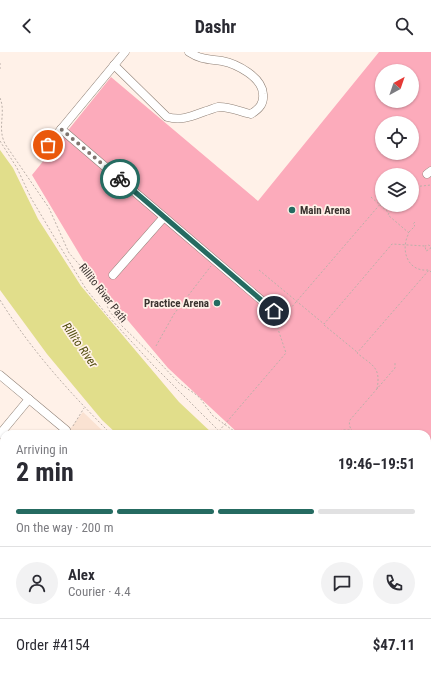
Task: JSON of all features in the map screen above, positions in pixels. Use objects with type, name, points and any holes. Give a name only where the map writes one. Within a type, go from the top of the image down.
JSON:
[{"type":"street","points":[[48,145],[124,52]]},
{"type":"street","points":[[114,65],[167,117],[177,120],[194,116],[217,107],[229,108],[251,114],[259,109],[264,101],[263,92],[260,84],[253,77],[241,68],[222,61],[206,60],[189,52]]},
{"type":"street","points":[[61,129],[274,311]]},
{"type":"street","points":[[113,275],[164,217]]},
{"type":"street","points":[[0,375],[63,430]]},
{"type":"street","points":[[3,430],[29,399]]},
{"type":"path","points":[[0,63],[0,70]]},
{"type":"path","points":[[0,98],[3,111],[2,134],[5,144],[49,208],[69,254],[93,280],[102,293],[110,312],[122,326],[180,384],[200,398],[213,416],[233,430]]},
{"type":"path","name":"Rillito River Path","points":[[0,141],[17,168],[31,198],[49,229],[86,289],[108,316],[153,365],[218,430]]},
{"type":"path","points":[[419,186],[431,185]]},
{"type":"path","points":[[371,197],[375,200]]},
{"type":"path","points":[[220,430],[286,353],[278,328],[278,323],[375,209]]},
{"type":"path","points":[[388,212],[388,215],[409,233]]},
{"type":"path","points":[[415,222],[413,224],[415,226],[409,233],[404,244],[405,256],[411,264],[419,269],[428,270],[431,272]]},
{"type":"path","points":[[324,324],[392,244],[424,246]]},
{"type":"path","points":[[156,346],[174,314],[215,261]]},
{"type":"path","points":[[259,270],[375,368],[379,375],[377,389]]},
{"type":"path","points":[[357,353],[428,270]]},
{"type":"path","points":[[0,300],[28,343],[84,407],[107,430]]},
{"type":"path","points":[[352,430],[349,424],[350,420],[394,368],[395,362]]},
{"type":"path","points":[[68,430],[76,422],[84,407]]},
{"type":"shaded area","points":[[379,52],[431,52],[431,430],[235,430],[168,368],[98,285],[32,175],[111,77],[258,201]]},
{"type":"shaded area","points":[[83,412],[102,430],[69,430]]},
{"type":"water","name":"Rillito River","points":[[0,150],[13,168],[38,219],[81,286],[179,402],[209,430],[113,430],[102,420],[47,354],[0,290]]},
{"type":"way so far","points":[[48,145],[61,129],[120,179]]},
{"type":"place","name":"Main Arena","points":[[292,210]]},
{"type":"place","name":"Practice Arena","points":[[217,303]]},
{"type":"route","points":[[120,179],[274,311]]}]
